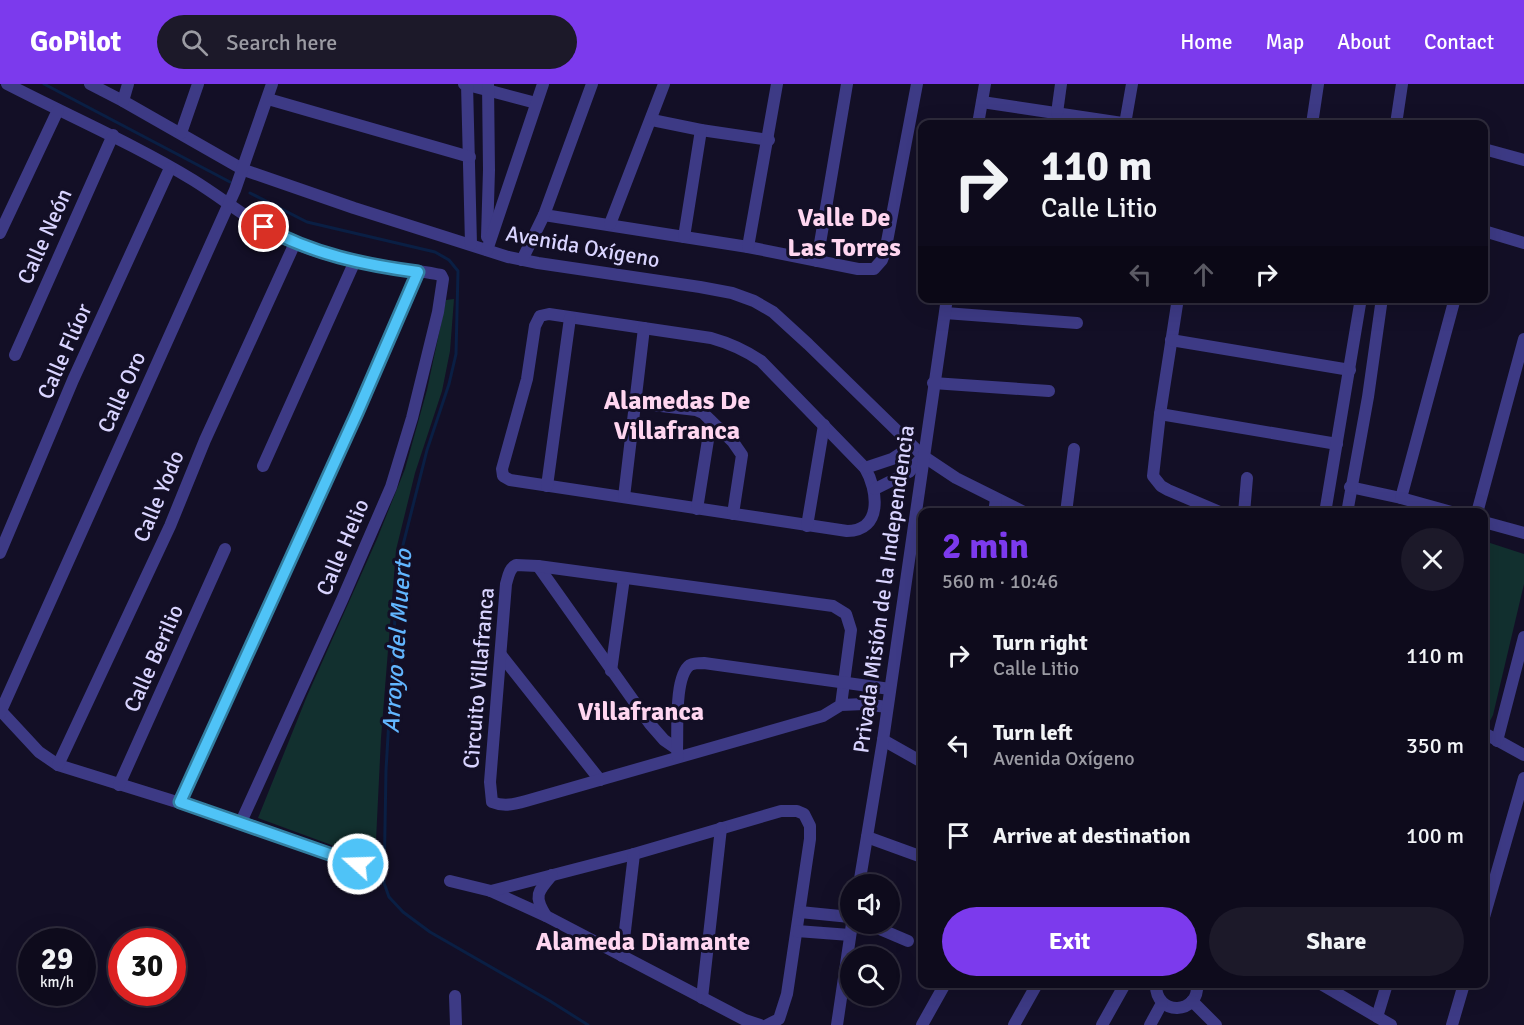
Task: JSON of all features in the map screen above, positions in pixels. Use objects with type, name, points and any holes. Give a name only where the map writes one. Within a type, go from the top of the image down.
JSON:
[{"type":"street","points":[[7,84],[112,135],[192,180],[253,221],[295,243],[355,261],[418,272],[357,413],[180,802]]},
{"type":"street","name":"Avenida Oxígeno","points":[[90,84],[244,170],[354,208],[522,260],[700,287],[732,293],[754,301],[773,312],[808,344],[923,456],[996,500],[1014,508]]},
{"type":"street","points":[[123,101],[128,84]]},
{"type":"street","points":[[181,133],[198,84]]},
{"type":"street","name":"Calle Oro","points":[[0,711],[244,170],[272,84]]},
{"type":"street","points":[[471,244],[466,84],[488,87],[536,103]]},
{"type":"street","points":[[487,250],[543,84]]},
{"type":"street","points":[[522,260],[544,214],[592,84]]},
{"type":"street","points":[[610,224],[664,84]]},
{"type":"street","points":[[748,247],[769,140],[777,84]]},
{"type":"street","points":[[816,261],[847,84]]},
{"type":"street","points":[[544,214],[748,247],[867,270],[874,269],[882,260],[916,84]]},
{"type":"street","points":[[979,120],[985,84]]},
{"type":"street","points":[[1057,113],[1061,84]]},
{"type":"street","points":[[1127,120],[1131,84]]},
{"type":"street","points":[[1313,120],[1318,84]]},
{"type":"street","points":[[1398,120],[1402,84]]},
{"type":"street","points":[[487,250],[488,87]]},
{"type":"street","points":[[268,99],[470,157]]},
{"type":"street","points":[[982,102],[1102,120]]},
{"type":"street","points":[[0,233],[58,110]]},
{"type":"street","points":[[652,120],[769,140]]},
{"type":"street","points":[[684,237],[701,130]]},
{"type":"street","name":"Calle Neón","points":[[15,355],[112,135]]},
{"type":"street","points":[[1488,149],[1524,160]]},
{"type":"street","name":"Calle Flúor","points":[[0,553],[73,380],[170,168]]},
{"type":"street","points":[[1488,232],[1524,243]]},
{"type":"street","name":"Calle Yodo","points":[[58,765],[170,526],[205,440],[295,243]]},
{"type":"street","points":[[263,466],[355,261]]},
{"type":"street","name":"Calle Helio","points":[[241,822],[342,600],[391,487],[403,451],[443,286],[441,275],[418,272]]},
{"type":"street","name":"Privada Misión de la Independencia","points":[[861,874],[883,740],[946,303]]},
{"type":"street","points":[[1177,303],[1160,414],[1154,476],[1156,481],[1168,490],[1210,508]]},
{"type":"street","points":[[1326,508],[1350,370],[1358,303]]},
{"type":"street","points":[[1348,508],[1368,397],[1381,303]]},
{"type":"street","points":[[1401,498],[1454,303]]},
{"type":"street","points":[[945,313],[1077,323]]},
{"type":"street","points":[[543,315],[644,328],[711,338],[731,344],[761,361],[865,468],[875,489],[875,500],[865,528],[858,531],[807,526],[510,480],[503,476],[502,469],[527,379],[538,319],[543,315]]},
{"type":"street","points":[[547,486],[570,318]]},
{"type":"street","points":[[624,497],[644,328]]},
{"type":"street","points":[[1478,508],[1524,339]]},
{"type":"street","points":[[1171,340],[1350,370]]},
{"type":"street","points":[[933,383],[1049,391]]},
{"type":"street","points":[[635,403],[696,410],[703,413],[734,442],[742,455],[734,514]]},
{"type":"street","points":[[1160,414],[1337,444]]},
{"type":"street","points":[[697,509],[711,421]]},
{"type":"street","points":[[807,526],[824,425]]},
{"type":"street","points":[[865,468],[892,459],[912,446]]},
{"type":"street","points":[[1067,508],[1074,449]]},
{"type":"street","points":[[875,489],[909,472],[923,456]]},
{"type":"street","points":[[1244,508],[1247,478]]},
{"type":"street","points":[[1350,487],[1437,508]]},
{"type":"street","points":[[995,508],[996,500]]},
{"type":"street","points":[[1488,523],[1524,533]]},
{"type":"street","name":"Calle Berilio","points":[[119,785],[225,549]]},
{"type":"street","name":"Circuito Villafranca","points":[[841,705],[851,630],[849,620],[840,609],[824,604],[516,565],[508,575],[490,782],[492,802],[514,804],[600,780],[678,753],[823,716],[841,705],[860,704],[887,707]]},
{"type":"street","points":[[537,566],[657,733],[678,753]]},
{"type":"street","points":[[611,671],[624,578]]},
{"type":"street","points":[[1497,741],[1524,636]]},
{"type":"street","points":[[501,655],[600,780]]},
{"type":"street","points":[[678,753],[681,680],[689,666],[695,663],[890,689]]},
{"type":"street","points":[[0,711],[39,752],[58,765],[241,822],[358,864]]},
{"type":"street","points":[[1488,735],[1524,755]]},
{"type":"street","points":[[883,740],[918,760]]},
{"type":"street","points":[[1488,903],[1524,778]]},
{"type":"street","points":[[491,891],[634,854],[781,811],[797,811],[804,814],[810,826],[810,839],[784,1007],[778,1019],[767,1025]]},
{"type":"street","points":[[702,998],[721,828]]},
{"type":"street","points":[[867,837],[918,856]]},
{"type":"street","points":[[622,956],[634,854]]},
{"type":"street","points":[[546,916],[537,901],[540,890],[552,875]]},
{"type":"street","points":[[450,881],[491,891],[546,916],[745,1020],[760,1025]]},
{"type":"street","points":[[800,912],[840,916]]},
{"type":"street","points":[[797,931],[840,929]]},
{"type":"street","points":[[837,1025],[850,934]]},
{"type":"street","points":[[891,934],[908,941]]},
{"type":"street","points":[[922,1025],[943,988]]},
{"type":"street","points":[[1014,1025],[1035,988]]},
{"type":"street","points":[[1102,1025],[1123,988]]},
{"type":"street","points":[[1157,988],[1162,1003],[1177,1008],[1192,1001],[1197,988]]},
{"type":"street","points":[[1328,988],[1391,1025]]},
{"type":"street","points":[[1377,1017],[1386,988]]},
{"type":"street","points":[[1452,1025],[1463,988]]},
{"type":"street","points":[[455,996],[457,1024]]},
{"type":"street","points":[[1192,1001],[1216,1025]]},
{"type":"street","points":[[1150,1025],[1162,1003]]},
{"type":"green space","points":[[454,299],[450,351],[442,391],[415,473],[396,550],[381,738],[375,861],[258,818],[307,696],[377,539],[405,469],[427,390],[446,300]]},
{"type":"green space","points":[[1488,542],[1524,554],[1524,584],[1490,721],[1488,721]]},
{"type":"waterway","name":"Arroyo del Muerto","points":[[44,84],[230,182]]},
{"type":"waterway","name":"Arroyo del Muerto","points":[[250,193],[307,222],[435,252],[449,260],[458,271],[456,354],[449,384],[427,450],[403,545],[396,600],[386,770],[384,883],[389,897],[403,912],[430,932],[588,1025]]},
{"type":"district","name":"Valle De Las Torres","points":[[844,232]]},
{"type":"district","name":"Alamedas De Villafranca","points":[[677,415]]},
{"type":"district","name":"Villafranca","points":[[641,711]]},
{"type":"district","name":"Alameda Diamante","points":[[643,941]]},
{"type":"route","points":[[264,227],[295,243],[330,255],[418,272],[357,413],[180,802],[358,864]]}]
